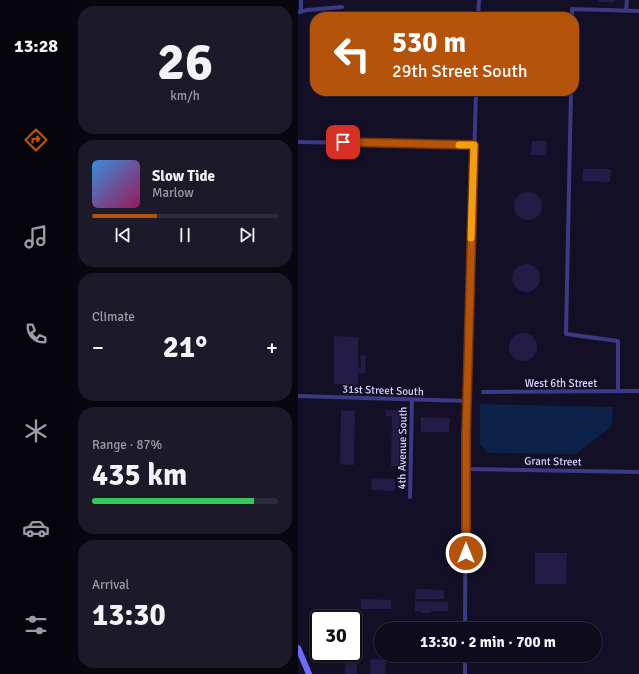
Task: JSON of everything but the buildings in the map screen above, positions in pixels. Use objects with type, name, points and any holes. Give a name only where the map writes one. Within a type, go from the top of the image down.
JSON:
[{"type":"main road","points":[[298,648],[309,674]]},
{"type":"street","points":[[301,0],[300,12],[342,7]]},
{"type":"street","points":[[478,12],[479,0]]},
{"type":"street","points":[[626,10],[627,0]]},
{"type":"street","points":[[572,12],[572,9],[639,11]]},
{"type":"street","points":[[465,622],[467,401],[476,96]]},
{"type":"street","points":[[571,96],[566,334],[618,341],[618,392]]},
{"type":"street","points":[[298,142],[474,145]]},
{"type":"street","name":"West 6th Street","points":[[483,392],[639,391]]},
{"type":"street","name":"31st Street South","points":[[298,396],[467,401]]},
{"type":"street","name":"4th Avenue South","points":[[410,497],[412,399]]},
{"type":"street","name":"Grant Street","points":[[466,469],[639,472]]},
{"type":"street","points":[[465,662],[465,674]]},
{"type":"water","points":[[480,404],[613,407],[612,426],[576,454],[488,453],[480,444]]},
{"type":"slow traffic","points":[[459,145],[474,145],[471,238]]},
{"type":"route","points":[[343,142],[474,145],[466,436],[466,553]]}]
